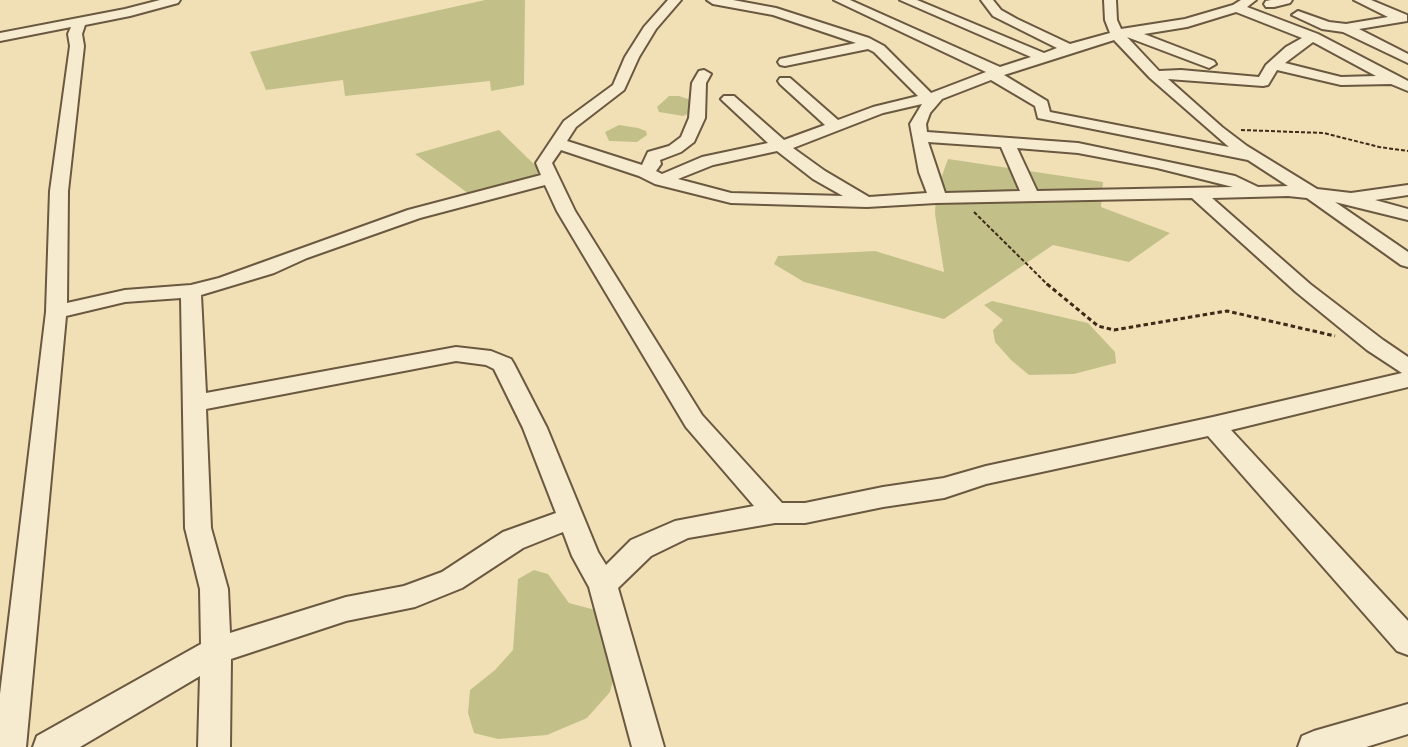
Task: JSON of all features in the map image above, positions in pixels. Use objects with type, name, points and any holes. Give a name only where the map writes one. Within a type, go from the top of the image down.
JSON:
[{"type":"street","points":[[0,37],[80,22],[174,0]]},
{"type":"street","points":[[675,0],[651,27],[632,57],[619,87],[570,124],[559,144],[544,163],[566,211],[694,421],[775,513]]},
{"type":"street","points":[[713,0],[776,12],[870,44],[932,97]]},
{"type":"street","points":[[840,0],[995,73],[1042,104],[1043,115],[1254,157]]},
{"type":"street","points":[[906,0],[1043,57]]},
{"type":"street","points":[[987,0],[998,13],[1012,22],[1069,49]]},
{"type":"street","points":[[1110,0],[1120,31],[1155,75],[1216,130],[1408,261]]},
{"type":"street","points":[[653,176],[708,161],[781,146],[878,110],[932,97],[1120,31],[1187,23],[1237,8],[1250,0]]},
{"type":"street","points":[[1265,2],[1286,0]]},
{"type":"street","points":[[1360,0],[1405,17]]},
{"type":"street","points":[[1265,2],[1327,26],[1346,28],[1405,17]]},
{"type":"street","points":[[1237,8],[1313,37],[1408,87]]},
{"type":"street","points":[[10,747],[56,312],[59,191],[77,46],[75,34],[80,22]]},
{"type":"street","points":[[1346,28],[1408,59]]},
{"type":"street","points":[[1120,31],[1209,64]]},
{"type":"street","points":[[1155,75],[1181,74],[1263,82],[1275,64],[1291,50],[1313,37]]},
{"type":"street","points":[[785,62],[870,44]]},
{"type":"street","points":[[1275,64],[1341,81],[1394,80]]},
{"type":"street","points":[[653,176],[651,160],[654,156],[675,149],[688,139],[697,118],[699,83],[704,74]]},
{"type":"street","points":[[785,81],[836,126]]},
{"type":"street","points":[[932,97],[918,123],[919,136],[936,198]]},
{"type":"street","points":[[729,99],[781,146],[819,175],[867,202]]},
{"type":"street","points":[[919,136],[1078,148],[1157,162],[1235,182],[1254,192]]},
{"type":"street","points":[[1006,141],[1031,197]]},
{"type":"street","points":[[559,144],[653,176],[731,198],[867,202],[936,198],[1197,194],[1277,190],[1349,198],[1408,215]]},
{"type":"street","points":[[56,312],[125,296],[191,291],[267,270],[300,254],[414,214],[551,178]]},
{"type":"street","points":[[1349,198],[1408,190]]},
{"type":"street","points":[[1197,194],[1303,288],[1375,345],[1408,367]]},
{"type":"street","points":[[191,291],[198,528],[214,589],[216,651],[214,747]]},
{"type":"street","points":[[194,403],[456,354],[490,358],[503,364],[536,428],[586,556],[603,585],[648,747]]},
{"type":"street","points":[[603,585],[641,548],[684,528],[775,513],[806,513],[883,497],[944,488],[986,475],[1213,426],[1408,379]]},
{"type":"street","points":[[1213,426],[1408,642]]},
{"type":"street","points":[[49,747],[216,651],[346,609],[405,598],[452,580],[513,540],[571,518]]},
{"type":"street","points":[[1314,747],[1408,719]]},
{"type":"path","points":[[1216,130],[1277,129],[1324,133],[1379,147],[1408,151]]},
{"type":"path","points":[[960,198],[1050,287],[1098,326],[1114,330],[1127,329],[1183,317],[1227,311],[1375,345]]},
{"type":"shaded area","points":[[485,0],[525,0],[524,85],[491,91],[490,81],[345,96],[343,80],[266,90],[250,52]]},
{"type":"shaded area","points":[[669,96],[679,96],[697,102],[695,111],[683,116],[659,112],[657,107]]},
{"type":"shaded area","points":[[619,125],[638,128],[646,131],[647,135],[637,142],[609,141],[605,132]]},
{"type":"shaded area","points":[[499,130],[544,174],[473,197],[415,154]]},
{"type":"shaded area","points":[[948,159],[1103,182],[1101,207],[1170,233],[1129,262],[1053,245],[944,319],[804,282],[774,264],[778,256],[875,251],[944,272],[935,214],[936,192]]},
{"type":"shaded area","points":[[992,301],[1088,323],[1115,352],[1116,363],[1074,374],[1029,375],[995,342],[993,330],[1003,320],[984,305]]},
{"type":"shaded area","points":[[534,570],[548,574],[569,603],[603,612],[618,662],[610,692],[587,718],[547,735],[498,739],[474,733],[468,713],[470,690],[495,670],[513,650],[518,579]]}]
